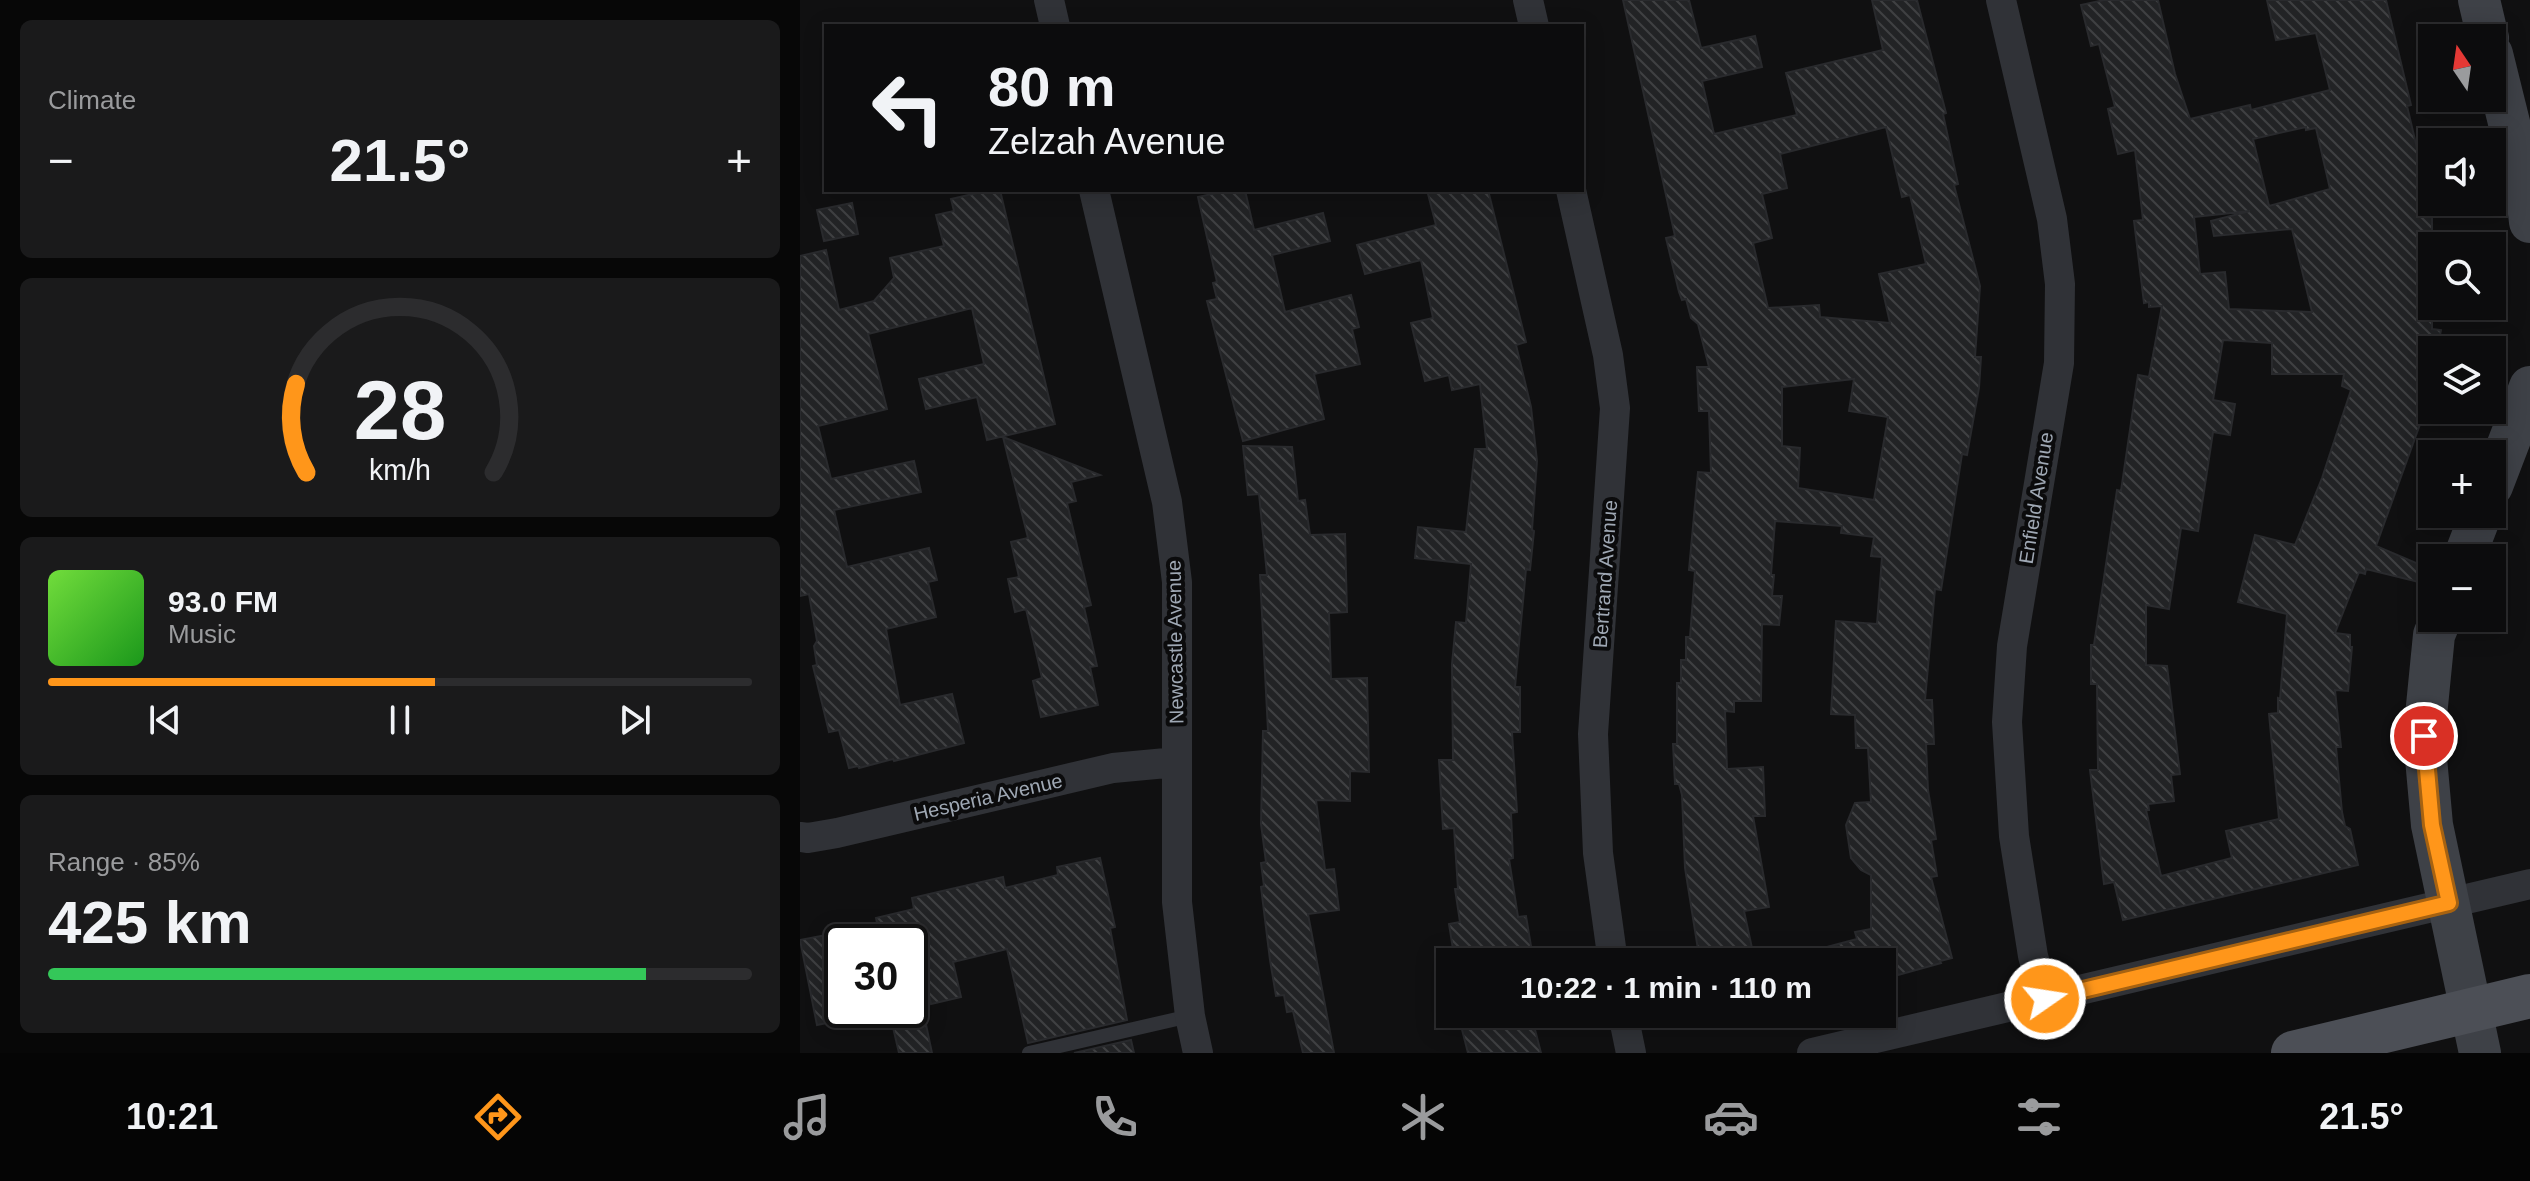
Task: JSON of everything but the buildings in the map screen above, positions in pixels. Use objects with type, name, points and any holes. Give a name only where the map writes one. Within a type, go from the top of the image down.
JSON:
[{"type":"main road","points":[[2293,1053],[2530,996]]},
{"type":"street","points":[[1049,0],[1055,24]]},
{"type":"street","points":[[1528,0],[1534,24]]},
{"type":"street","name":"Enfield Avenue","points":[[2001,0],[2052,219],[2060,284],[2059,363],[2012,646],[2007,722],[2014,836],[2033,956],[2045,999]]},
{"type":"street","points":[[2479,0],[2485,24]]},
{"type":"street","points":[[2506,110],[2527,195],[2530,222]]},
{"type":"street","name":"Newcastle Avenue","points":[[1094,192],[1167,502],[1177,582],[1177,902],[1190,1016],[1198,1053]]},
{"type":"street","name":"Bertrand Avenue","points":[[1571,192],[1608,355],[1615,408],[1593,734],[1598,853],[1611,948]]},
{"type":"street","points":[[2506,450],[2530,387]]},
{"type":"street","points":[[2435,632],[2424,736],[2432,825],[2480,1053]]},
{"type":"street","name":"Hesperia Avenue","points":[[800,837],[837,833],[1113,768],[1177,762]]},
{"type":"street","points":[[1812,1053],[2530,884]]},
{"type":"street","points":[[1626,1028],[1631,1053]]},
{"type":"lane","points":[[1029,1053],[1190,1016]]},
{"type":"route","points":[[2045,999],[2449,903],[2432,825],[2424,736]]}]
